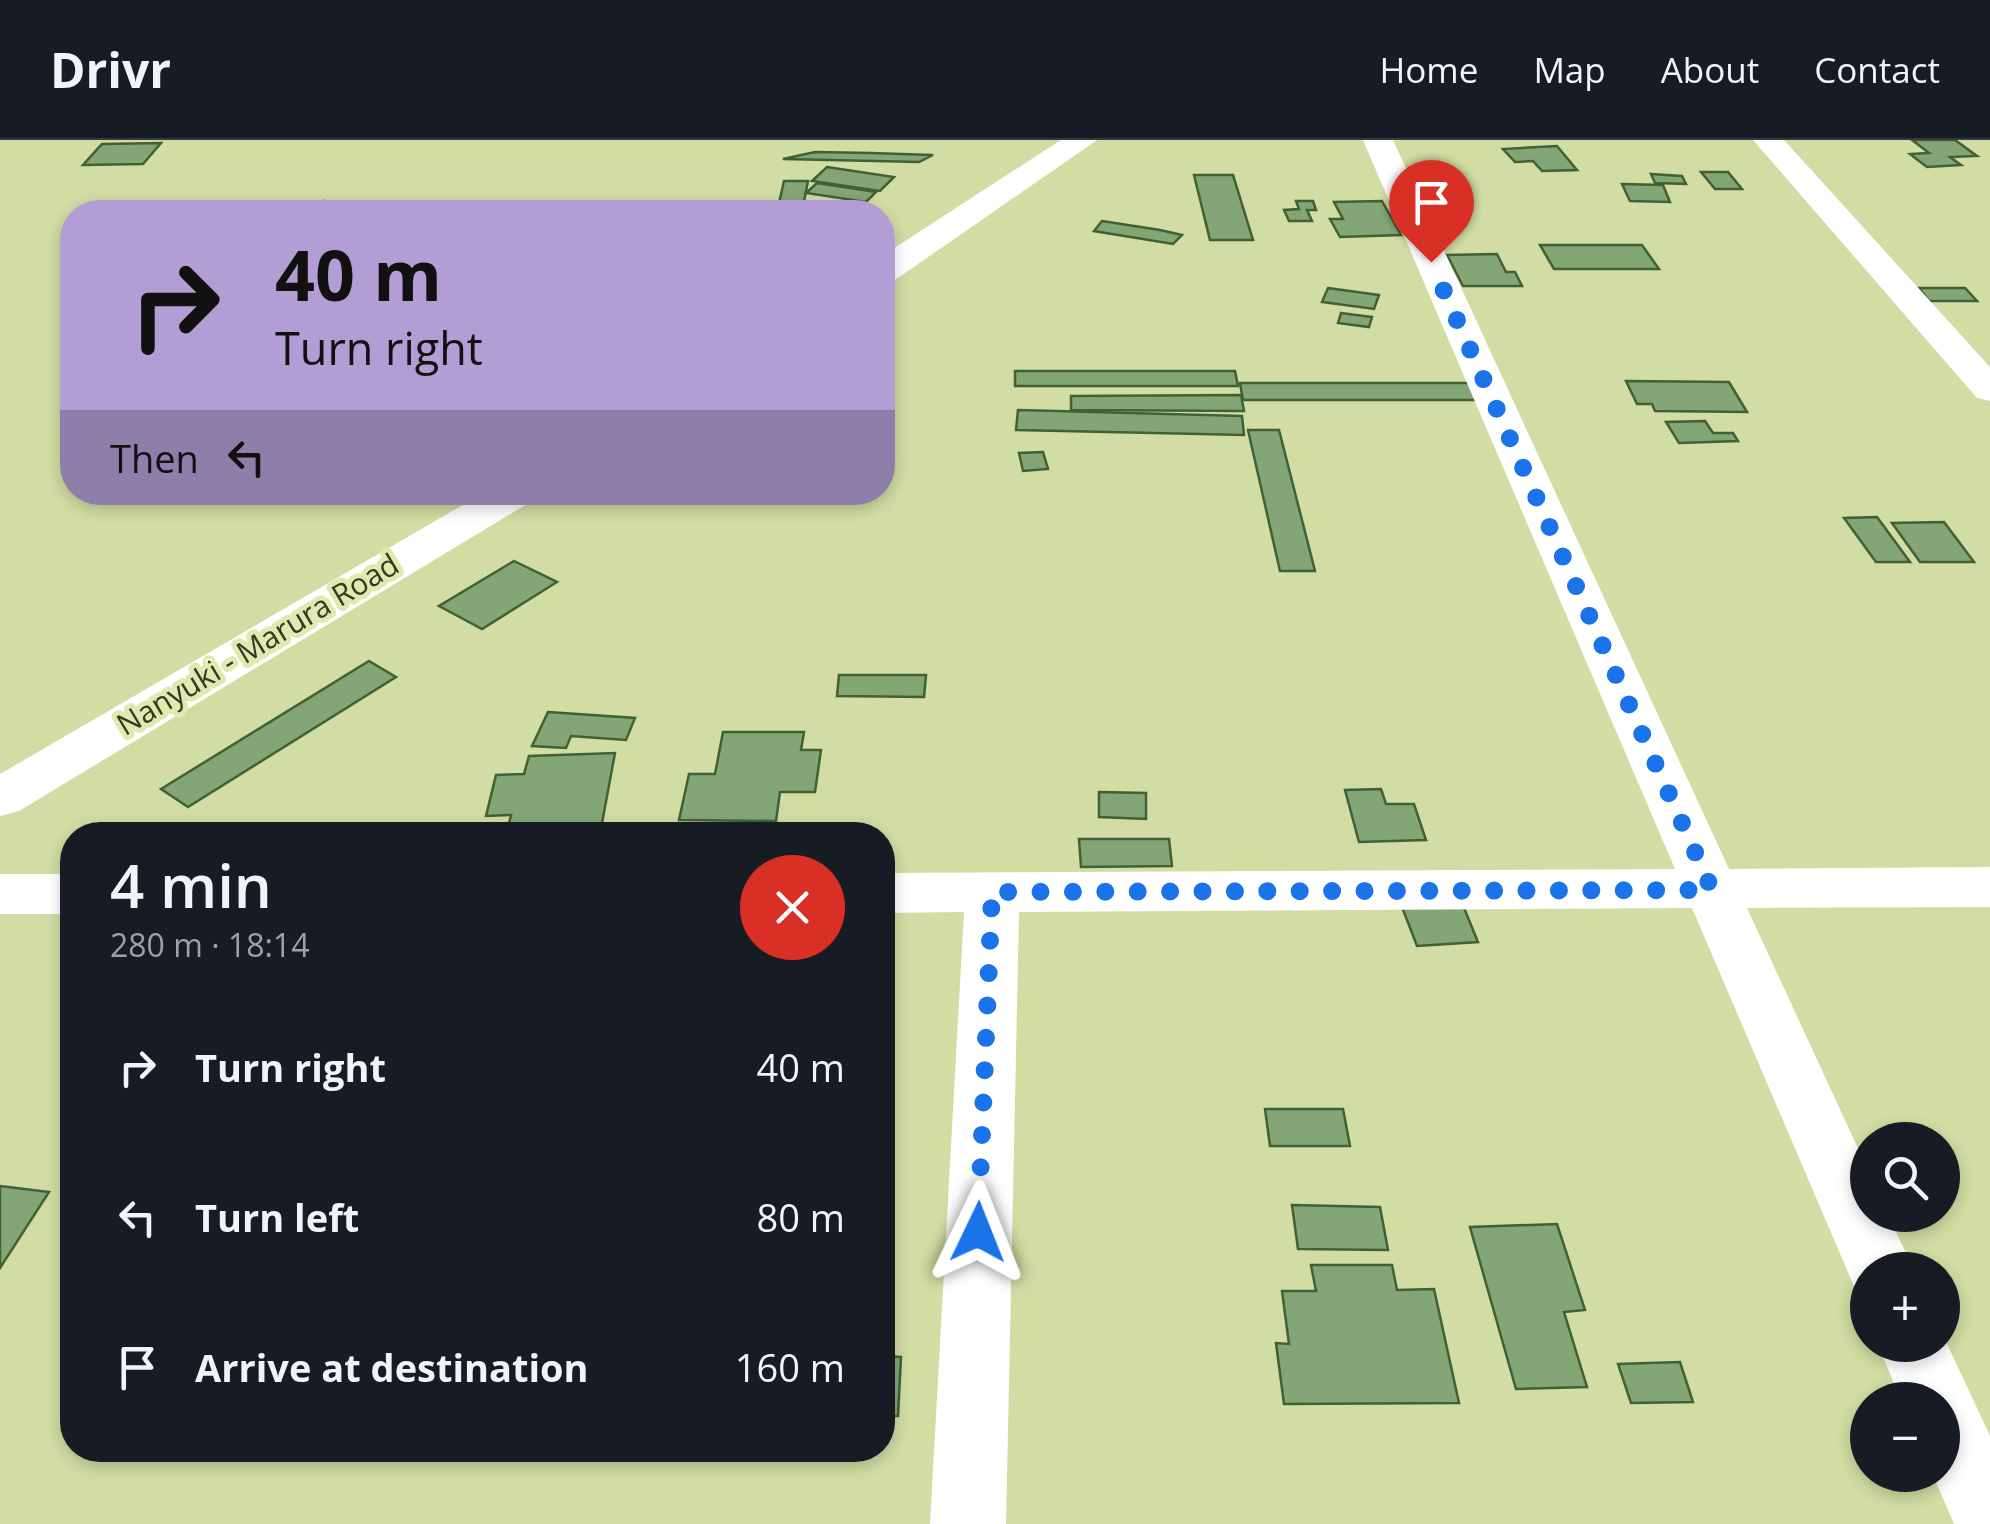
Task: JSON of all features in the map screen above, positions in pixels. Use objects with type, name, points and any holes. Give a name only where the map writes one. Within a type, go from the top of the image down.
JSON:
[{"type":"street","points":[[895,263],[1082,140]]},
{"type":"street","points":[[1378,140],[1872,1252]]},
{"type":"street","points":[[1768,140],[1990,390]]},
{"type":"street","name":"Nanyuki - Marura Road","points":[[0,798],[495,505]]},
{"type":"street","points":[[895,893],[1990,887]]},
{"type":"street","points":[[968,1524],[992,892]]},
{"type":"street","points":[[0,894],[60,894]]},
{"type":"street","points":[[1960,1452],[1990,1520]]},
{"type":"building","points":[[1912,140],[1955,140],[1977,156],[1950,157],[1961,165],[1927,167],[1910,154],[1929,153]]},
{"type":"building","points":[[161,143],[143,164],[83,165],[102,144]]},
{"type":"building","points":[[1557,146],[1577,170],[1542,171],[1533,161],[1515,162],[1503,149]]},
{"type":"building","points":[[815,152],[933,155],[919,162],[783,159]]},
{"type":"building","points":[[827,167],[894,177],[880,191],[812,181]]},
{"type":"building","points":[[1701,172],[1728,172],[1742,189],[1715,189]]},
{"type":"building","points":[[1651,174],[1682,176],[1686,184],[1655,183]]},
{"type":"building","points":[[1194,175],[1233,175],[1253,240],[1210,240]]},
{"type":"building","points":[[784,181],[808,181],[804,200],[780,200]]},
{"type":"building","points":[[817,183],[876,192],[868,200],[806,193]]},
{"type":"building","points":[[1622,184],[1663,185],[1670,202],[1630,201]]},
{"type":"building","points":[[1296,201],[1313,201],[1316,210],[1307,210],[1312,221],[1289,221],[1284,210],[1299,209]]},
{"type":"building","points":[[1382,201],[1401,235],[1340,237],[1330,219],[1343,219],[1334,202]]},
{"type":"building","points":[[1102,221],[1182,235],[1173,244],[1094,231]]},
{"type":"building","points":[[1540,245],[1642,245],[1659,269],[1554,269]]},
{"type":"building","points":[[1497,254],[1506,272],[1515,272],[1522,286],[1463,286],[1447,255]]},
{"type":"building","points":[[1328,288],[1379,295],[1374,309],[1322,302]]},
{"type":"building","points":[[1919,288],[1965,288],[1977,301],[1929,301]]},
{"type":"building","points":[[1341,313],[1372,317],[1369,327],[1338,323]]},
{"type":"building","points":[[1015,371],[1235,371],[1238,386],[1015,386]]},
{"type":"building","points":[[1626,381],[1729,382],[1747,412],[1655,411],[1652,404],[1637,404]]},
{"type":"building","points":[[1240,383],[1470,383],[1477,400],[1243,400]]},
{"type":"building","points":[[1241,395],[1244,411],[1071,410],[1071,396]]},
{"type":"building","points":[[1018,410],[1242,416],[1244,435],[1016,430]]},
{"type":"building","points":[[1705,421],[1713,433],[1733,433],[1738,441],[1679,443],[1666,422]]},
{"type":"building","points":[[1248,430],[1279,430],[1315,571],[1280,571]]},
{"type":"building","points":[[1043,452],[1048,469],[1023,471],[1019,453]]},
{"type":"building","points":[[1877,517],[1910,562],[1876,562],[1844,518]]},
{"type":"building","points":[[1944,522],[1974,562],[1920,562],[1892,523]]},
{"type":"building","points":[[514,561],[557,582],[482,629],[439,606]]},
{"type":"building","points":[[369,661],[396,677],[188,807],[161,789]]},
{"type":"building","points":[[839,675],[926,675],[924,697],[837,696]]},
{"type":"building","points":[[548,712],[635,718],[626,740],[571,736],[566,748],[532,746]]},
{"type":"building","points":[[723,732],[804,732],[801,750],[821,750],[815,792],[780,792],[776,821],[679,820],[689,774],[715,774]]},
{"type":"building","points":[[615,753],[602,822],[509,822],[511,815],[486,816],[496,775],[524,774],[529,756]]},
{"type":"building","points":[[1381,789],[1386,804],[1414,804],[1426,840],[1359,842],[1345,790]]},
{"type":"building","points":[[1099,792],[1146,793],[1146,819],[1099,817]]},
{"type":"building","points":[[1079,839],[1169,839],[1172,866],[1081,867]]},
{"type":"building","points":[[1462,903],[1478,942],[1417,946],[1402,907]]},
{"type":"building","points":[[1265,1109],[1343,1109],[1350,1146],[1270,1146]]},
{"type":"building","points":[[0,1186],[49,1192],[0,1268]]},
{"type":"building","points":[[1292,1205],[1380,1207],[1388,1250],[1298,1249]]},
{"type":"building","points":[[1557,1224],[1585,1310],[1564,1312],[1587,1387],[1516,1389],[1470,1227]]},
{"type":"building","points":[[1311,1265],[1392,1265],[1397,1290],[1434,1289],[1459,1403],[1284,1404],[1276,1343],[1289,1344],[1282,1291],[1316,1291]]},
{"type":"building","points":[[895,1357],[901,1357],[895,1416]]},
{"type":"building","points":[[1680,1362],[1693,1402],[1631,1403],[1618,1364]]},
{"type":"route","points":[[978,1232],[992,892],[1712,890],[1431,262]]}]
